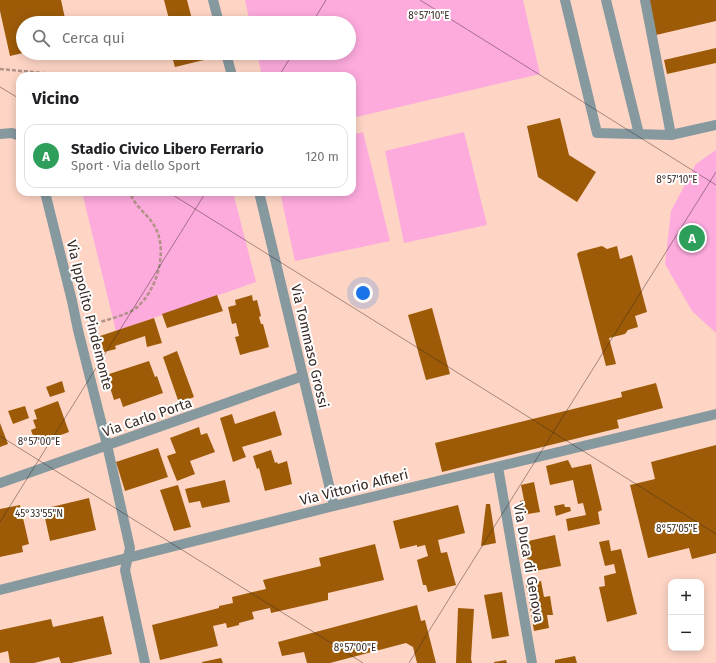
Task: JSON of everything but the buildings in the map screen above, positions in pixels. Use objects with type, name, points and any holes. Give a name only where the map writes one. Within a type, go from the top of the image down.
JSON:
[{"type":"street","points":[[213,0],[217,16]]},
{"type":"street","points":[[565,0],[597,132],[671,135],[716,125]]},
{"type":"street","points":[[606,0],[639,134]]},
{"type":"street","points":[[645,0],[671,135]]},
{"type":"street","points":[[228,60],[231,72]]},
{"type":"street","points":[[0,134],[12,133],[16,134]]},
{"type":"street","name":"Via Ippolito Pindemonte","points":[[46,196],[107,446],[130,548],[125,570],[145,663]]},
{"type":"street","name":"Via Tommaso Grossi","points":[[260,196],[334,506]]},
{"type":"street","name":"Via Carlo Porta","points":[[0,483],[303,376]]},
{"type":"street","name":"Via Vittorio Alfieri","points":[[0,590],[334,506],[716,414]]},
{"type":"street","name":"Via Duca di Genova","points":[[498,467],[532,663]]},
{"type":"path","points":[[0,69],[32,72]]},
{"type":"path","points":[[78,330],[135,309],[142,302],[156,277],[161,256],[158,231],[153,223],[138,207],[132,196]]},
{"type":"shaded area","points":[[245,0],[523,0],[540,74],[356,117],[356,72],[261,72],[259,60],[356,60],[356,16],[248,16]]},
{"type":"shaded area","points":[[363,132],[390,241],[295,261],[281,196],[356,196],[356,134]]},
{"type":"shaded area","points":[[464,132],[487,225],[404,243],[385,151]]},
{"type":"shaded area","points":[[716,150],[716,333],[692,311],[665,264],[671,211],[696,164]]},
{"type":"shaded area","points":[[83,196],[234,196],[256,282],[116,331]]},
{"type":"place","name":"Stadio Civico Libero Ferrario","points":[[692,238]]}]
